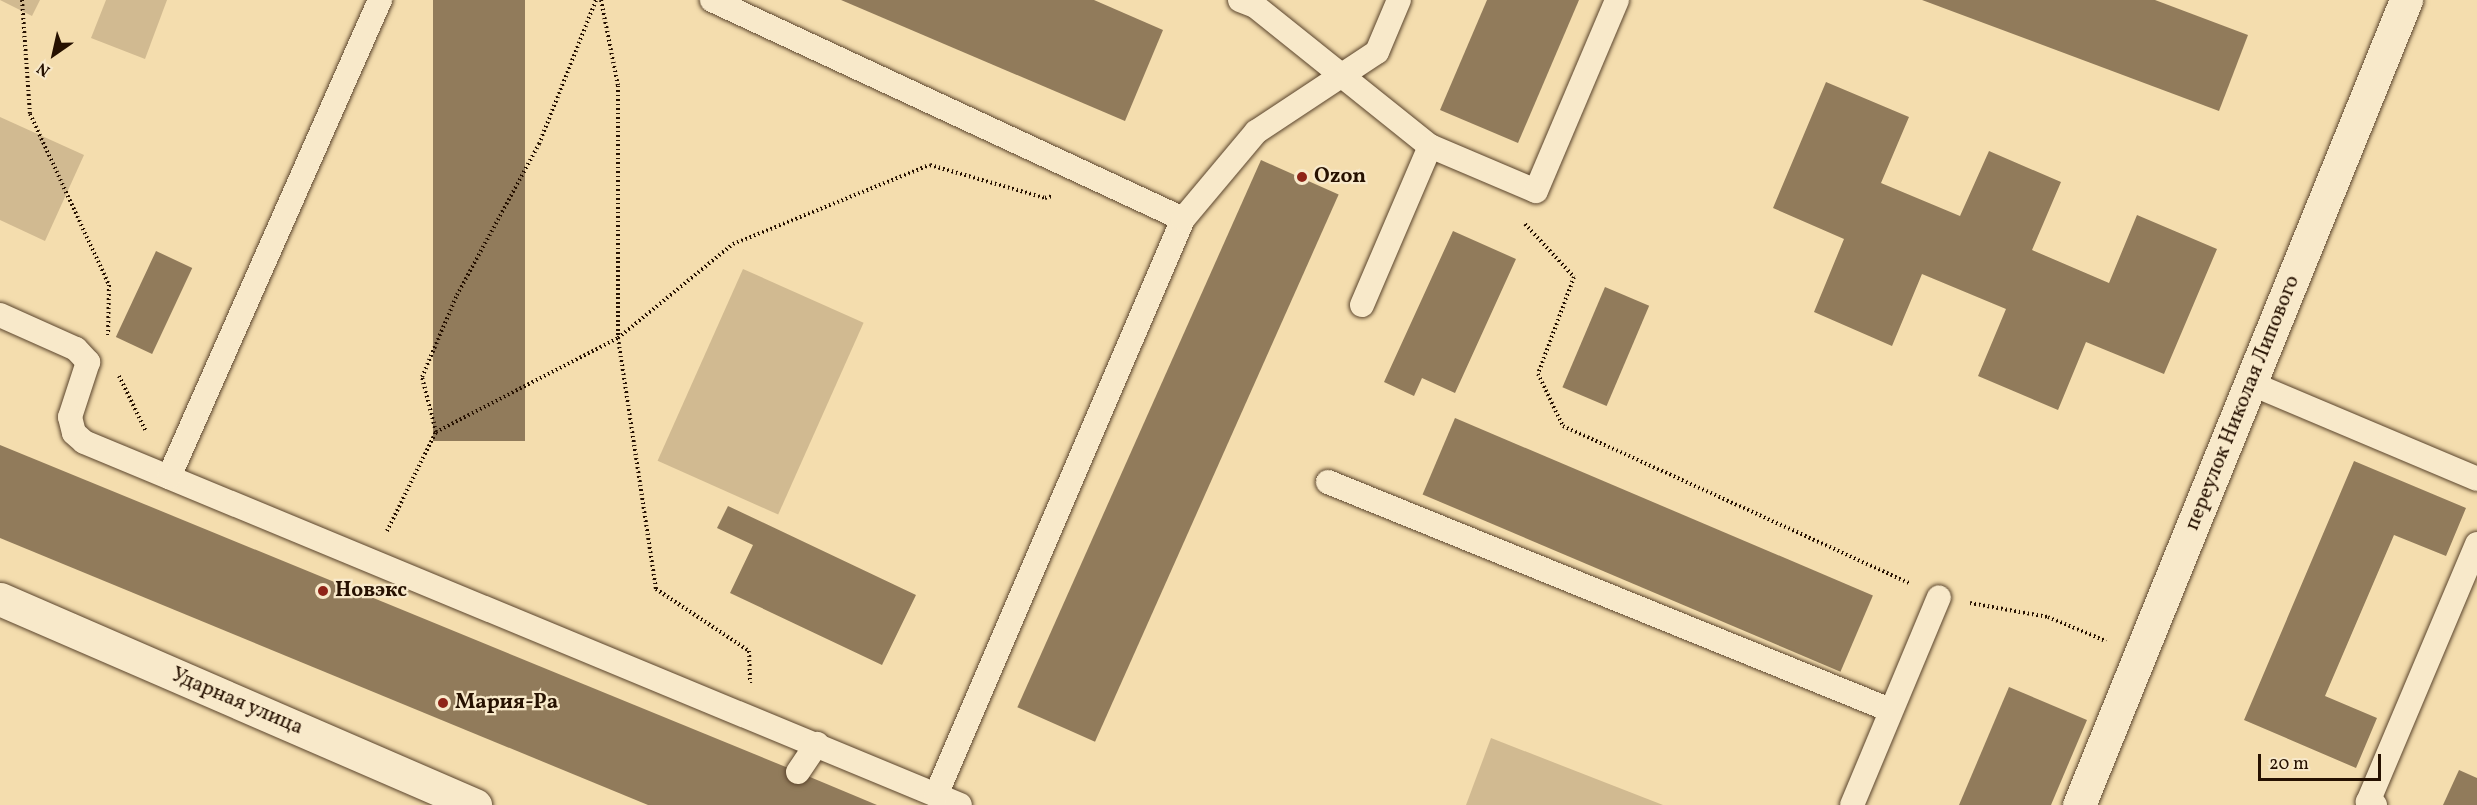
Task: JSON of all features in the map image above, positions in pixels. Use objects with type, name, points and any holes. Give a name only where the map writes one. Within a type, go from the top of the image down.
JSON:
[{"type":"street","name":"переулок Николая Липового","points":[[2079,805],[2406,0]]},
{"type":"street","name":"Ударная улица","points":[[0,599],[471,804]]},
{"type":"lane","points":[[169,477],[380,0]]},
{"type":"lane","points":[[712,0],[1183,219]]},
{"type":"lane","points":[[1240,0],[1255,6],[1338,76],[1430,146],[1536,191],[1617,0]]},
{"type":"lane","points":[[936,795],[1183,219],[1256,132],[1377,52],[1400,0]]},
{"type":"lane","points":[[1362,305],[1430,146]]},
{"type":"lane","points":[[0,315],[76,349],[88,362],[70,417],[74,433],[84,442],[960,805]]},
{"type":"lane","points":[[2250,383],[2477,479]]},
{"type":"lane","points":[[1328,482],[1890,710]]},
{"type":"lane","points":[[2375,805],[2368,802],[2477,544]]},
{"type":"lane","points":[[1852,805],[1939,597]]},
{"type":"lane","points":[[798,772],[817,744]]},
{"type":"path","points":[[22,0],[30,114],[109,285],[108,342]]},
{"type":"path","points":[[436,432],[422,377],[457,296],[538,144],[596,0]]},
{"type":"path","points":[[601,0],[618,86],[618,338],[656,589],[749,651],[750,717]]},
{"type":"path","points":[[372,561],[436,432],[618,338],[732,243],[930,165],[1045,198],[1103,182]]},
{"type":"path","points":[[1536,191],[1522,221],[1574,277],[1538,374],[1563,426],[1939,597],[2048,617],[2140,654]]},
{"type":"path","points":[[118,374],[169,477]]},
{"type":"shaded area","points":[[0,0],[40,0],[32,16]]},
{"type":"shaded area","points":[[106,0],[167,0],[145,59],[91,38]]},
{"type":"shaded area","points":[[0,117],[84,155],[45,241],[0,220]]},
{"type":"shaded area","points":[[743,269],[864,323],[778,515],[658,461]]},
{"type":"shaded area","points":[[1491,738],[1663,805],[1466,805]]},
{"type":"building","points":[[433,0],[525,0],[525,441],[433,441]]},
{"type":"building","points":[[841,0],[1094,0],[1163,30],[1125,121]]},
{"type":"building","points":[[1487,0],[1579,0],[1518,143],[1440,110]]},
{"type":"building","points":[[1922,0],[2155,0],[2248,35],[2219,111]]},
{"type":"building","points":[[1826,82],[1909,117],[1881,183],[1960,216],[1989,151],[2061,182],[2032,250],[2109,283],[2137,215],[2217,249],[2164,374],[2086,342],[2058,410],[1978,376],[2006,309],[1922,274],[1892,346],[1814,312],[1844,239],[1773,208]]},
{"type":"building","points":[[1261,160],[1339,195],[1095,742],[1017,707]]},
{"type":"building","points":[[1453,231],[1516,259],[1455,393],[1422,378],[1414,396],[1384,382]]},
{"type":"building","points":[[156,251],[192,268],[152,354],[116,337]]},
{"type":"building","points":[[1605,287],[1649,306],[1607,406],[1562,387]]},
{"type":"building","points":[[1455,418],[1873,595],[1840,672],[1423,494]]},
{"type":"building","points":[[0,445],[877,805],[648,805],[0,538]]},
{"type":"building","points":[[2354,461],[2466,508],[2446,556],[2394,535],[2325,696],[2377,718],[2356,768],[2244,720]]},
{"type":"building","points":[[728,506],[916,595],[882,665],[730,593],[753,545],[717,528]]},
{"type":"building","points":[[2009,687],[2087,720],[2051,805],[1959,805]]},
{"type":"building","points":[[2459,770],[2477,778],[2477,805],[2443,805]]},
{"type":"place","name":"Ozon","points":[[1302,177]]},
{"type":"place","name":"Новэкс","points":[[323,591]]},
{"type":"place","name":"Мария-Ра","points":[[443,703]]}]
